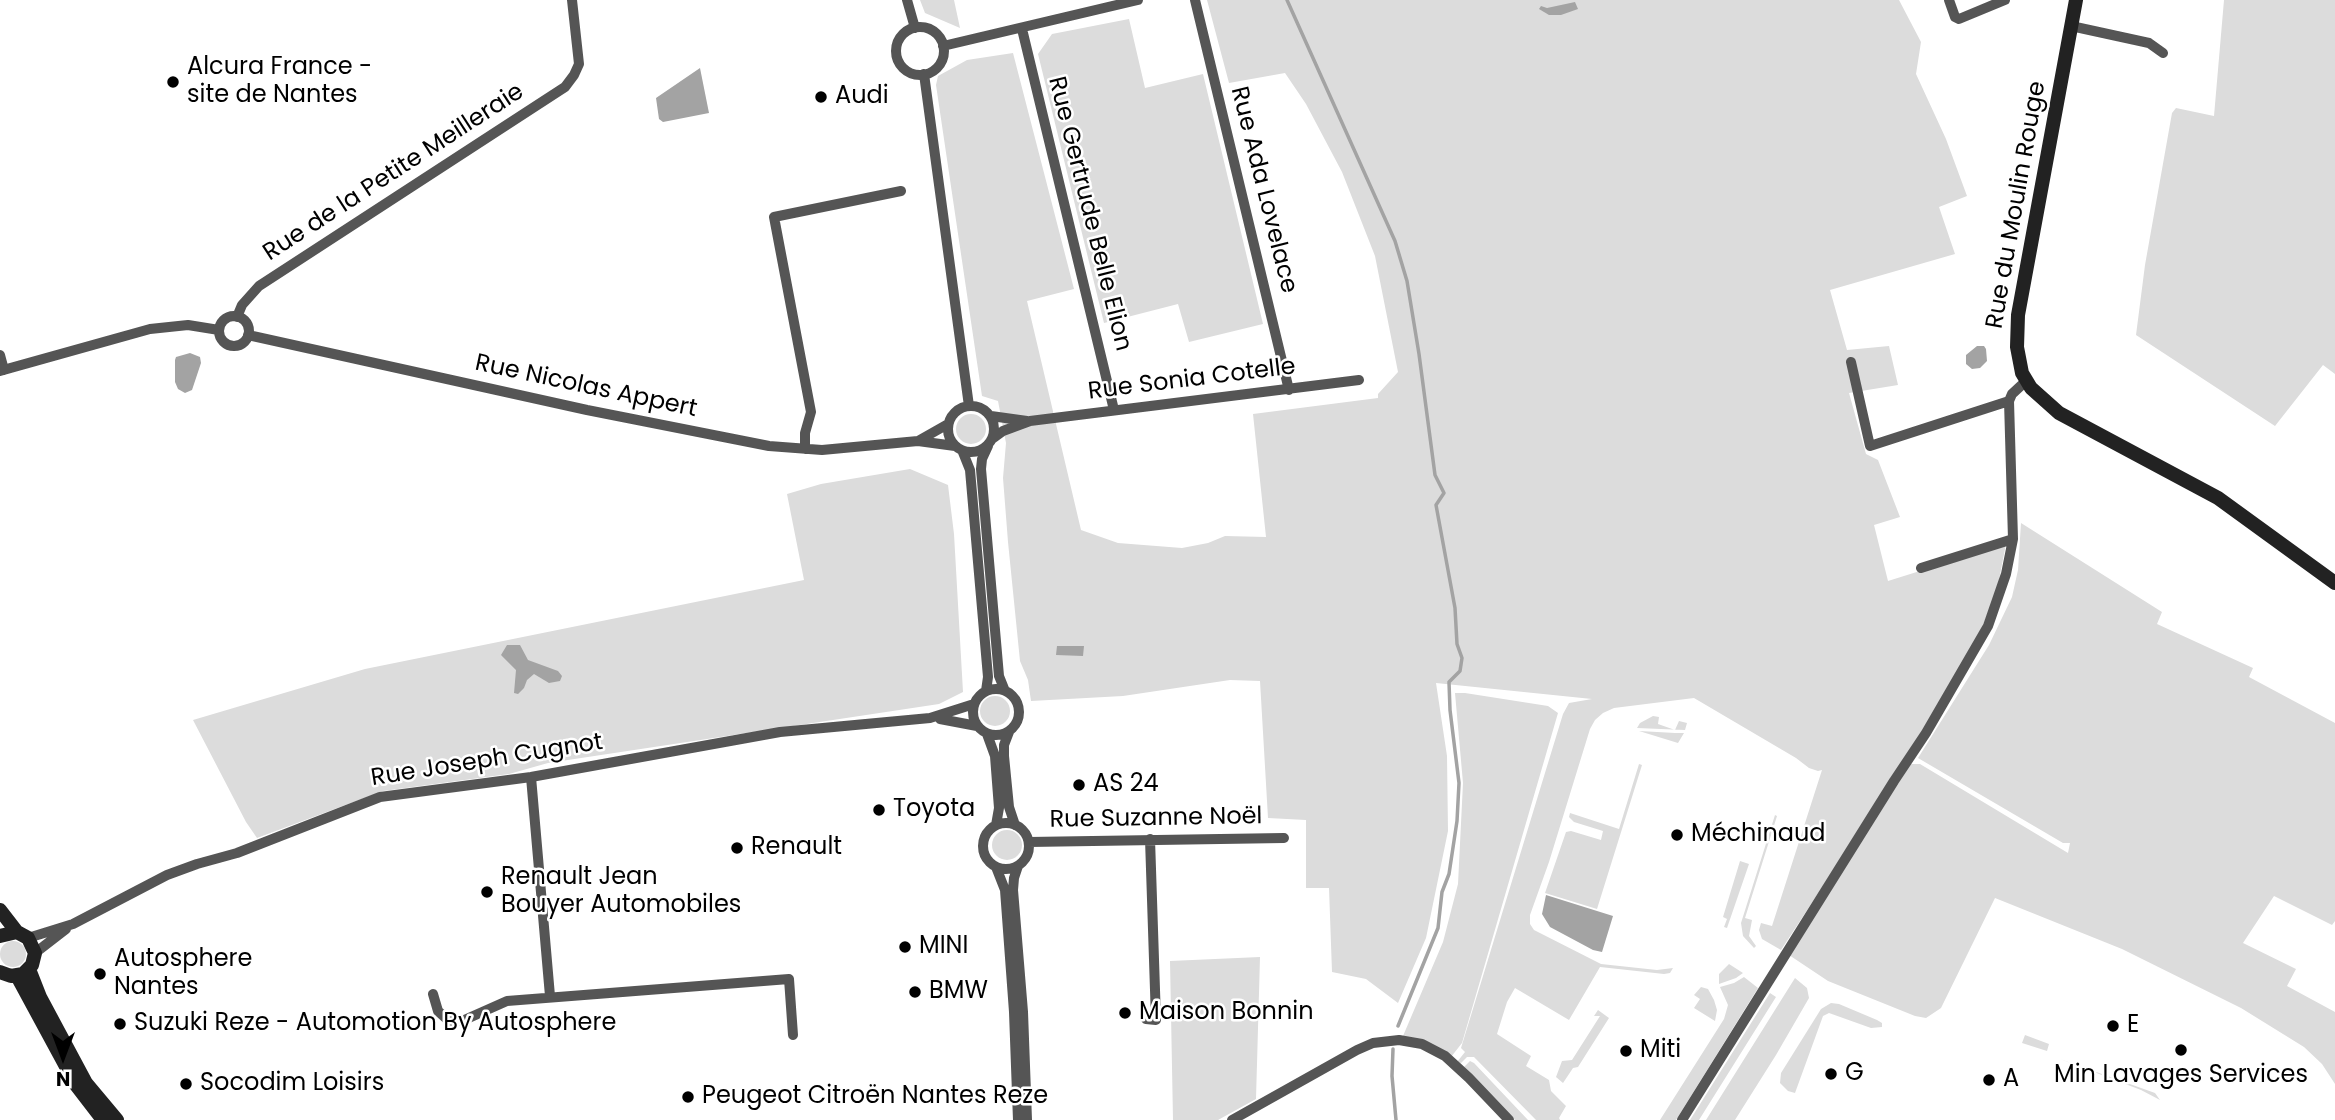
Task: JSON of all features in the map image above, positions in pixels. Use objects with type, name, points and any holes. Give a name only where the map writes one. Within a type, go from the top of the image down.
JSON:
[{"type":"street","name":"Rue de la Petite Meilleraie","points":[[237,317],[242,305],[259,286],[565,87],[577,68],[579,57],[572,0]]},
{"type":"street","points":[[907,0],[915,28]]},
{"type":"street","points":[[943,46],[1138,0]]},
{"type":"street","name":"Rue Ada Lovelace","points":[[1195,0],[1289,390]]},
{"type":"street","points":[[1949,0],[1955,17],[1959,19],[2005,0]]},
{"type":"street","name":"Rue du Moulin Rouge","points":[[2076,0],[2018,315],[2017,347],[2020,368],[2026,381],[2059,413],[2218,498],[2335,583]]},
{"type":"street","points":[[2071,26],[2149,43],[2163,53]]},
{"type":"street","points":[[915,28],[933,31],[943,46],[943,57],[938,66],[917,75],[901,65],[896,52],[903,34],[915,28]]},
{"type":"street","name":"Rue Gertrude Belle Elion","points":[[1022,29],[1114,410]]},
{"type":"street","points":[[924,74],[969,406]]},
{"type":"street","points":[[805,449],[805,433],[811,412],[774,217],[901,191]]},
{"type":"street","points":[[237,317],[247,326],[248,335],[239,345],[229,345],[221,339],[219,330],[225,319],[237,317]]},
{"type":"street","points":[[0,355],[2,371],[149,329],[188,325],[219,330]]},
{"type":"street","name":"Rue Nicolas Appert","points":[[248,335],[678,429],[769,446],[805,449],[867,447],[918,441]]},
{"type":"street","points":[[1851,362],[1870,446],[2008,401]]},
{"type":"street","name":"Rue Sonia Cotelle","points":[[1030,421],[1359,380]]},
{"type":"street","points":[[1682,1120],[1977,649],[2001,593],[2013,539],[2008,401],[2026,381]]},
{"type":"street","points":[[918,441],[948,424],[956,412],[969,406],[985,410],[995,424],[981,469],[999,676],[1005,691],[1018,703],[1020,712],[1018,721],[1009,732],[1004,745],[1009,807],[1015,825]]},
{"type":"street","points":[[991,416],[1030,421]]},
{"type":"street","points":[[918,441],[976,452],[1003,431],[1030,421]]},
{"type":"street","points":[[948,424],[950,439],[959,448],[970,470],[988,677],[986,691],[974,704],[973,713],[977,726],[987,734],[996,736],[1009,732]]},
{"type":"street","points":[[1921,568],[2013,539]]},
{"type":"street","points":[[986,691],[1005,691]]},
{"type":"street","name":"Rue Joseph Cugnot","points":[[930,718],[974,704]]},
{"type":"street","name":"Rue Joseph Cugnot","points":[[35,953],[73,924],[167,875],[197,863],[237,853],[373,800],[426,790],[531,777],[780,732],[930,718],[957,720],[977,726]]},
{"type":"street","points":[[987,734],[995,756],[999,808],[996,825],[985,838],[983,846],[985,855],[996,867],[1005,890],[1014,1012],[1018,1120]]},
{"type":"street","points":[[531,777],[550,996]]},
{"type":"street","points":[[996,825],[1015,825],[1027,835],[1029,842],[1027,856],[1018,866],[1013,890],[1023,1012],[1027,1120]]},
{"type":"street","name":"Rue Suzanne Noël","points":[[1029,842],[1284,838]]},
{"type":"street","points":[[1146,1019],[1156,1020],[1150,839]]},
{"type":"street","points":[[996,867],[1007,869],[1018,866]]},
{"type":"street","points":[[0,910],[35,953],[23,973]]},
{"type":"street","name":"Rue Joseph Cugnot","points":[[23,935],[73,924]]},
{"type":"street","points":[[0,936],[23,935]]},
{"type":"street","points":[[0,972],[23,973]]},
{"type":"street","points":[[23,973],[76,1085],[103,1120]]},
{"type":"street","points":[[23,973],[40,996],[86,1083],[117,1120]]},
{"type":"street","points":[[433,994],[438,1011],[449,1021],[462,1021],[507,1001],[789,979],[793,1035]]},
{"type":"street","points":[[1232,1120],[1356,1050],[1373,1043],[1399,1040],[1422,1044],[1445,1056],[1509,1120]]},
{"type":"shaded area","points":[[920,0],[954,0],[960,28],[925,13]]},
{"type":"shaded area","points":[[1207,0],[1899,0],[1921,42],[1916,74],[1946,139],[1967,196],[1939,207],[1955,254],[1830,290],[1847,350],[1889,346],[1898,385],[1849,393],[1866,454],[1878,460],[1900,517],[1874,525],[1888,581],[2006,544],[1997,590],[1973,650],[1781,950],[1762,939],[1759,930],[1761,923],[1772,926],[1822,770],[1809,768],[1694,698],[1614,708],[1595,720],[1530,915],[1530,924],[1534,930],[1601,964],[1657,970],[1673,968],[1670,973],[1664,974],[1600,967],[1569,1020],[1515,988],[1507,1002],[1497,1034],[1531,1056],[1526,1066],[1549,1080],[1551,1091],[1566,1106],[1560,1120],[1536,1120],[1474,1057],[1457,1062],[1465,1052],[1461,1048],[1563,714],[1569,703],[1592,699],[1436,683],[1447,756],[1448,831],[1426,938],[1398,1003],[1366,979],[1332,972],[1329,888],[1306,888],[1306,820],[1268,818],[1260,681],[1230,680],[1123,696],[1031,701],[1028,680],[1020,661],[1008,542],[1003,478],[1006,443],[998,401],[982,396],[936,85],[938,76],[967,60],[1013,53],[1074,289],[1027,301],[1081,530],[1118,543],[1182,548],[1208,543],[1225,536],[1266,537],[1253,414],[1378,398],[1378,394],[1398,372],[1375,256],[1342,172],[1306,104],[1285,73],[1229,83]]},
{"type":"shaded area","points":[[2224,0],[2335,0],[2335,374],[2323,365],[2275,426],[2136,335],[2145,265],[2172,113],[2176,108],[2214,116]]},
{"type":"shaded area","points":[[1575,2],[1578,9],[1561,15],[1549,15],[1539,9],[1541,6],[1547,8]]},
{"type":"shaded area","points":[[1129,19],[1145,88],[1203,74],[1263,324],[1189,342],[1178,304],[1104,323],[1038,54],[1052,34]]},
{"type":"shaded area","points":[[700,68],[709,113],[663,122],[659,119],[656,98]]},
{"type":"shaded area","points":[[1977,346],[1984,346],[1986,349],[1987,361],[1980,368],[1972,369],[1966,364],[1966,355]]},
{"type":"shaded area","points":[[190,353],[200,357],[201,363],[192,390],[185,393],[178,389],[175,382],[175,360],[176,357]]},
{"type":"shaded area","points":[[971,414],[982,418],[986,429],[982,440],[971,444],[960,440],[956,429],[960,418]]},
{"type":"shaded area","points":[[910,469],[948,485],[954,534],[963,692],[939,704],[548,763],[509,774],[383,791],[257,838],[193,720],[365,669],[804,580],[787,494],[821,484]]},
{"type":"shaded area","points":[[2021,523],[2162,612],[2157,624],[2253,668],[2249,677],[2335,723],[2335,921],[2332,925],[2274,896],[2243,943],[2296,969],[2287,986],[2335,1012],[2335,1084],[2322,1064],[2304,1047],[2241,1008],[2122,949],[1995,898],[1941,1008],[1926,1018],[1828,981],[1789,955],[1910,764],[1920,764],[2068,853],[2070,843],[2063,843],[1918,758],[1989,645],[2012,597],[2018,570]]},
{"type":"shaded area","points":[[507,645],[520,645],[528,660],[558,671],[562,676],[560,681],[549,683],[534,674],[518,694],[514,693],[516,670],[501,655]]},
{"type":"shaded area","points":[[1057,646],[1084,646],[1083,656],[1056,655]]},
{"type":"shaded area","points":[[1455,693],[1548,706],[1558,713],[1462,1043],[1451,1057],[1403,1036],[1443,942],[1458,884],[1463,783]]},
{"type":"shaded area","points":[[995,696],[1001,697],[1009,705],[1009,717],[1001,725],[995,726],[989,725],[981,717],[980,711],[981,705],[989,697]]},
{"type":"shaded area","points":[[1653,716],[1659,717],[1658,724],[1674,730],[1637,728],[1640,723]]},
{"type":"shaded area","points":[[1679,721],[1687,723],[1685,730],[1675,730]]},
{"type":"shaded area","points":[[1639,731],[1675,733],[1684,733],[1678,743]]},
{"type":"shaded area","points":[[1639,764],[1642,765],[1597,909],[1545,893],[1566,832],[1601,840],[1603,831],[1574,822],[1569,817],[1570,813],[1619,829]]},
{"type":"shaded area","points":[[1775,815],[1777,816],[1745,918],[1752,920],[1749,936],[1756,946],[1754,948],[1743,936],[1741,923]]},
{"type":"shaded area","points":[[1007,830],[1017,835],[1022,845],[1017,855],[1007,860],[997,855],[992,845],[997,835]]},
{"type":"shaded area","points":[[1740,861],[1749,864],[1727,928],[1724,927],[1727,919],[1723,917]]},
{"type":"shaded area","points":[[1546,895],[1613,916],[1602,952],[1550,927],[1542,914]]},
{"type":"shaded area","points":[[13,941],[22,945],[26,954],[22,963],[13,967],[4,963],[0,954],[4,945]]},
{"type":"shaded area","points":[[1260,957],[1256,1099],[1218,1120],[1173,1120],[1170,961]]},
{"type":"shaded area","points":[[1729,964],[1743,973],[1719,984],[1719,974]]},
{"type":"shaded area","points":[[1744,977],[1758,988],[1676,1120],[1660,1120],[1724,1019],[1728,1005],[1720,987]]},
{"type":"shaded area","points":[[1795,978],[1807,988],[1809,998],[1776,1055],[1735,1120],[1706,1120]]},
{"type":"shaded area","points":[[1701,987],[1708,989],[1714,1000],[1717,1010],[1715,1021],[1694,1008],[1700,999],[1694,995]]},
{"type":"shaded area","points":[[1770,993],[1776,997],[1699,1120],[1690,1120]]},
{"type":"shaded area","points":[[1831,1003],[1877,1020],[1882,1023],[1882,1027],[1871,1028],[1829,1013],[1823,1016],[1795,1093],[1788,1091],[1780,1083],[1781,1073],[1821,1009]]},
{"type":"shaded area","points":[[1598,1010],[1609,1018],[1578,1067],[1573,1068],[1563,1083],[1556,1077],[1562,1061],[1572,1060],[1600,1016],[1594,1016]]},
{"type":"shaded area","points":[[2025,1035],[2049,1044],[2047,1051],[2022,1043]]},
{"type":"shaded area","points":[[2060,1059],[2155,1093],[2160,1100],[2141,1090]]},
{"type":"shaded area","points":[[1470,1061],[1528,1120],[1515,1120],[1464,1067]]},
{"type":"waterway","points":[[1287,0],[1395,241],[1407,281],[1435,475],[1444,493],[1436,505],[1455,608],[1457,644],[1462,658],[1460,671],[1449,682],[1459,783],[1457,821],[1449,874],[1442,892],[1438,928],[1398,1026]]},
{"type":"waterway","points":[[1393,1049],[1392,1076],[1396,1120]]},
{"type":"place","name":"Alcura France - site de Nantes","points":[[173,82]]},
{"type":"place","name":"Audi","points":[[821,97]]},
{"type":"place","name":"AS 24","points":[[1079,785]]},
{"type":"place","name":"Toyota","points":[[879,810]]},
{"type":"place","name":"Méchinaud","points":[[1677,835]]},
{"type":"place","name":"Renault","points":[[737,848]]},
{"type":"place","name":"Renault Jean Bouyer Automobiles","points":[[487,892]]},
{"type":"place","name":"MINI","points":[[905,947]]},
{"type":"place","name":"Autosphere Nantes","points":[[100,974]]},
{"type":"place","name":"BMW","points":[[915,992]]},
{"type":"place","name":"Maison Bonnin","points":[[1125,1013]]},
{"type":"place","name":"Suzuki Reze - Automotion By Autosphere","points":[[120,1024]]},
{"type":"place","name":"E","points":[[2113,1026]]},
{"type":"place","name":"Min Lavages Services","points":[[2181,1050]]},
{"type":"place","name":"Miti","points":[[1626,1051]]},
{"type":"place","name":"G","points":[[1831,1074]]},
{"type":"place","name":"A","points":[[1989,1080]]},
{"type":"place","name":"Socodim Loisirs","points":[[186,1084]]},
{"type":"place","name":"Peugeot Citroën Nantes Reze","points":[[688,1097]]}]
